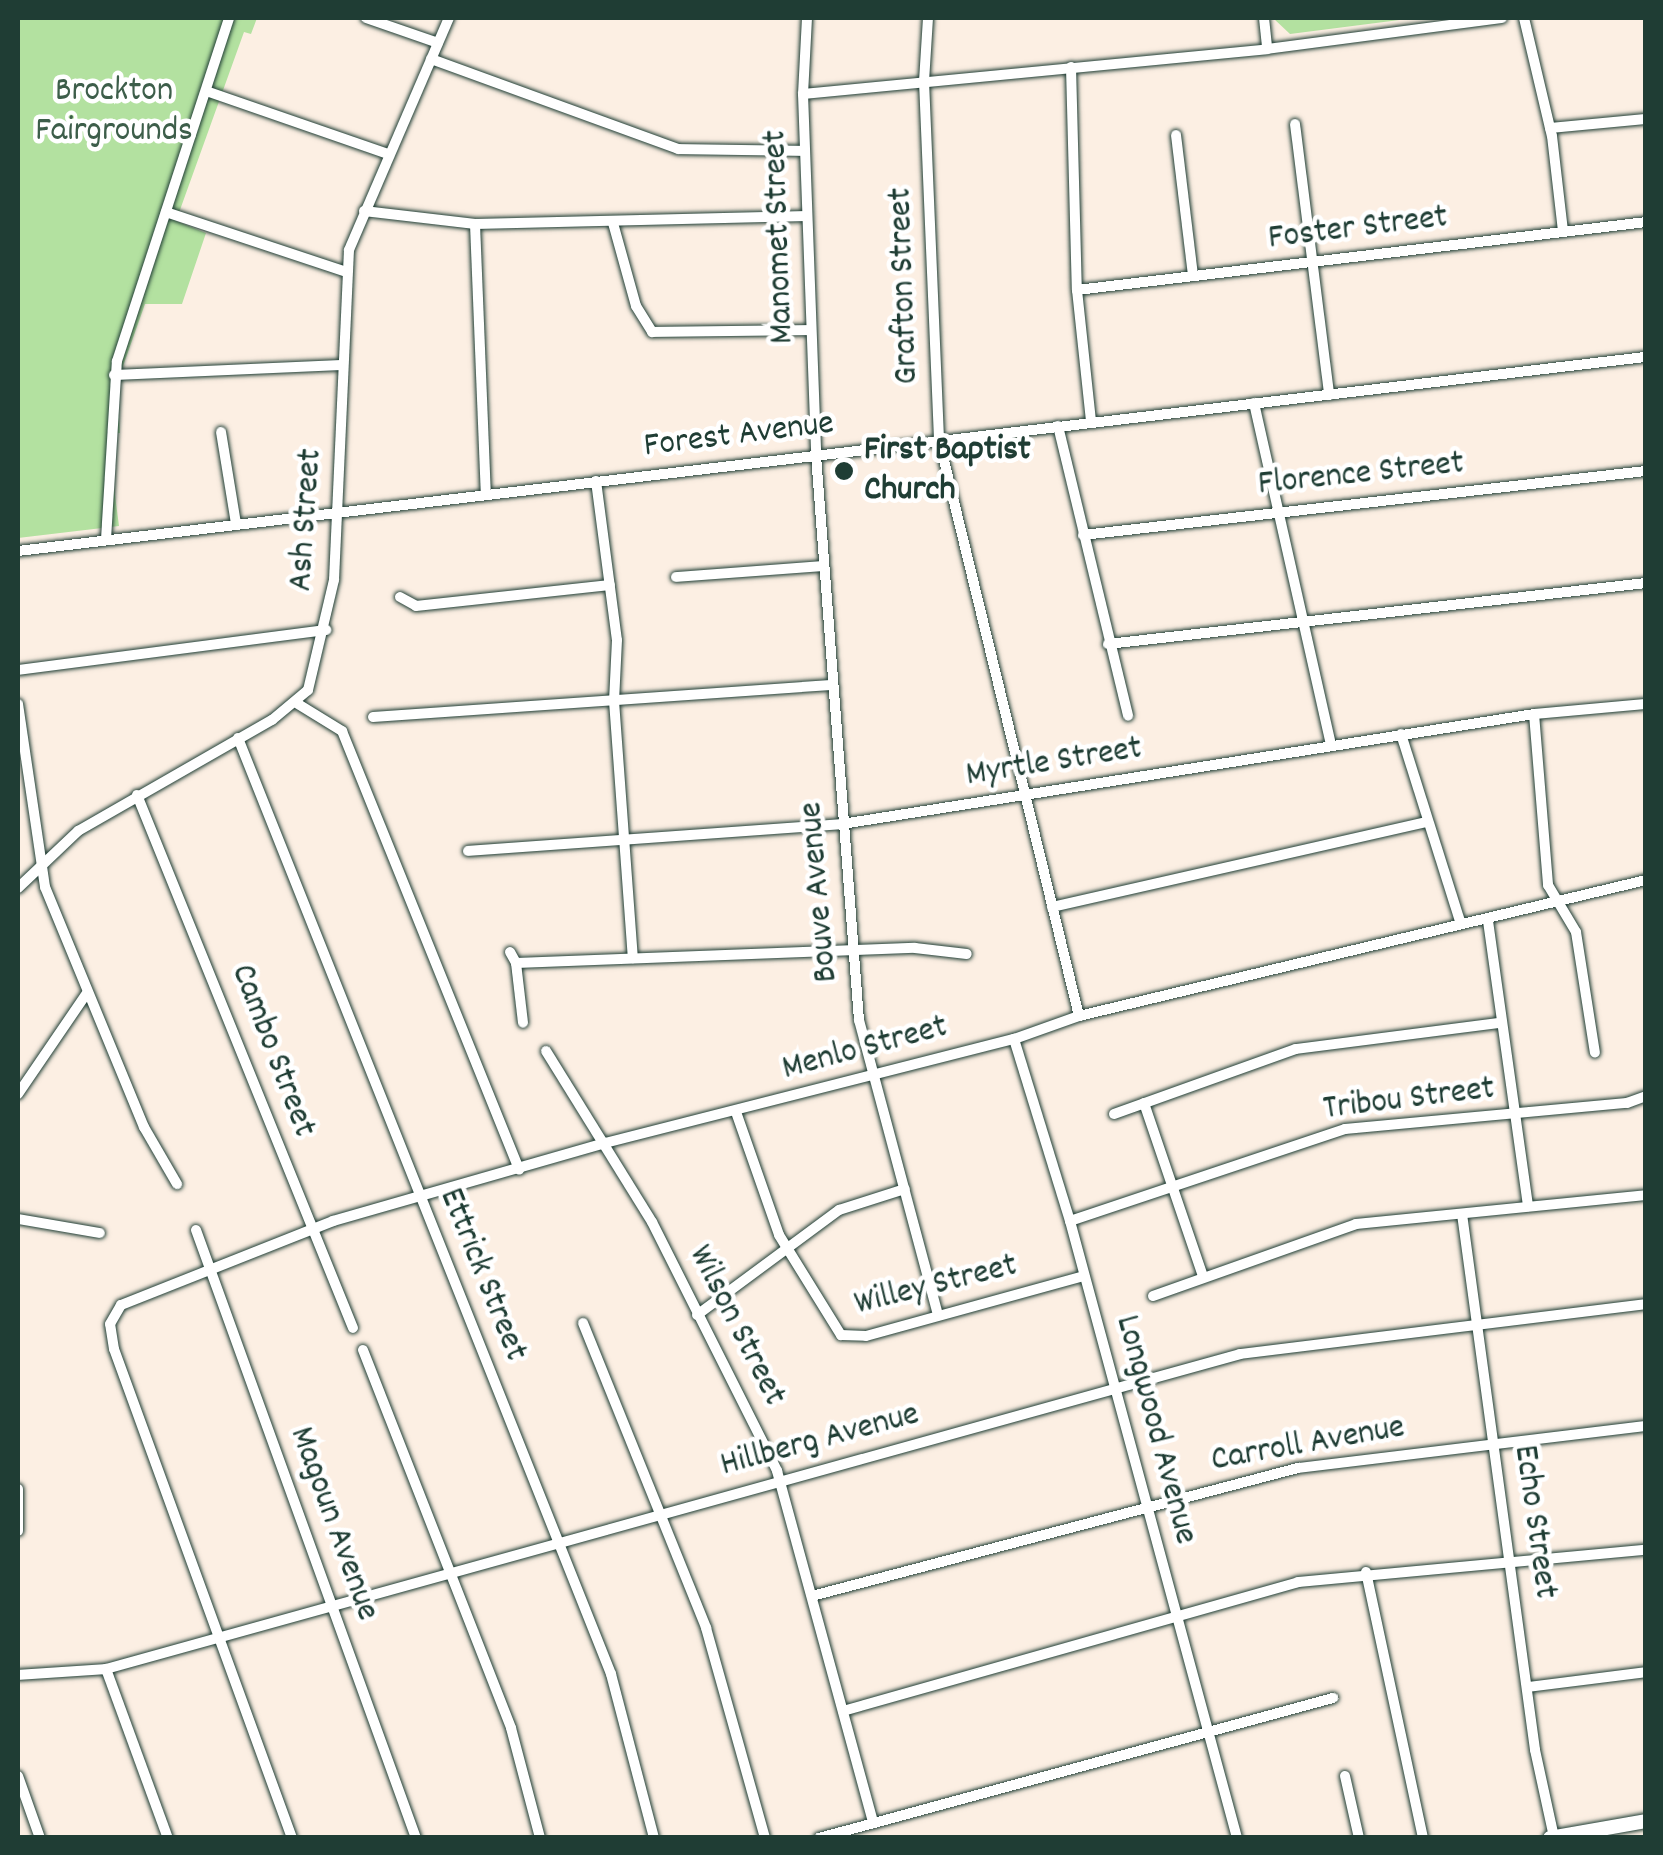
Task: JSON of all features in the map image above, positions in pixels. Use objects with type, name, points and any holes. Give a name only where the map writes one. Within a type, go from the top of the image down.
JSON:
[{"type":"main road","points":[[1552,1837],[1588,1835],[1646,1821]]},
{"type":"street","points":[[106,539],[114,375],[229,18]]},
{"type":"street","points":[[366,18],[438,43]]},
{"type":"street","name":"Ash Street","points":[[298,704],[313,680],[326,630],[338,512],[346,272],[364,211],[449,18]]},
{"type":"street","name":"Manomet Street","points":[[808,18],[803,94],[816,455]]},
{"type":"street","name":"Grafton Street","points":[[928,18],[924,81],[938,440],[1079,1016]]},
{"type":"street","points":[[1264,18],[1267,48]]},
{"type":"street","points":[[803,94],[1267,48],[1502,18]]},
{"type":"street","points":[[1524,18],[1550,128],[1563,231]]},
{"type":"street","points":[[431,58],[678,150],[805,152]]},
{"type":"street","points":[[1070,67],[1077,290],[1091,422]]},
{"type":"street","points":[[208,92],[388,154]]},
{"type":"street","points":[[1550,128],[1646,119]]},
{"type":"street","points":[[1295,124],[1329,395]]},
{"type":"street","points":[[1176,134],[1193,276]]},
{"type":"street","points":[[364,211],[475,224],[807,216]]},
{"type":"street","points":[[166,212],[346,272]]},
{"type":"street","name":"Foster Street","points":[[1077,290],[1646,222]]},
{"type":"street","points":[[613,223],[636,306],[652,332],[810,330]]},
{"type":"street","points":[[475,224],[486,495]]},
{"type":"street","name":"Forest Avenue","points":[[18,550],[1646,357]]},
{"type":"street","points":[[114,375],[342,365]]},
{"type":"street","points":[[1254,404],[1331,745]]},
{"type":"street","points":[[1058,426],[1128,716]]},
{"type":"street","points":[[221,432],[236,524]]},
{"type":"street","name":"Bouve Avenue","points":[[816,455],[830,685],[859,1020],[938,1315]]},
{"type":"street","name":"Florence Street","points":[[1084,535],[1646,471]]},
{"type":"street","points":[[596,481],[618,684],[614,701],[628,840],[633,958]]},
{"type":"street","points":[[676,577],[822,566]]},
{"type":"street","points":[[1108,644],[1646,583]]},
{"type":"street","points":[[400,597],[416,606],[610,584]]},
{"type":"street","points":[[18,670],[326,630]]},
{"type":"street","points":[[373,718],[830,685]]},
{"type":"street","points":[[18,704],[22,786],[38,865],[144,1128],[177,1184]]},
{"type":"street","points":[[18,888],[38,865],[137,795],[298,704],[342,731],[518,1170]]},
{"type":"street","name":"Myrtle Street","points":[[468,851],[842,824],[1400,734],[1534,714],[1646,704]]},
{"type":"street","points":[[1534,714],[1548,884],[1576,932],[1595,1053]]},
{"type":"street","points":[[1400,734],[1460,920]]},
{"type":"street","name":"Ettrick Street","points":[[238,738],[611,1674],[654,1838]]},
{"type":"street","name":"Cambo Street","points":[[137,795],[353,1328]]},
{"type":"street","points":[[1052,907],[1426,822]]},
{"type":"street","name":"Menlo Street","points":[[222,1636],[114,1349],[112,1316],[146,1293],[214,1270],[313,1228],[605,1143],[1014,1040],[1079,1016],[1460,920],[1488,921],[1646,880]]},
{"type":"street","points":[[1488,921],[1528,1206]]},
{"type":"street","points":[[524,1023],[513,958],[852,950],[967,954]]},
{"type":"street","points":[[18,1094],[87,993]]},
{"type":"street","points":[[1114,1114],[1296,1049],[1500,1023]]},
{"type":"street","name":"Longwood Avenue","points":[[1014,1040],[1070,1221],[1237,1838]]},
{"type":"street","name":"Wilson Street","points":[[546,1051],[605,1143],[698,1315],[780,1481],[874,1823]]},
{"type":"street","name":"Tribou Street","points":[[1070,1221],[1346,1128],[1517,1115],[1646,1096]]},
{"type":"street","points":[[1144,1103],[1204,1276]]},
{"type":"street","points":[[736,1112],[787,1250]]},
{"type":"street","points":[[698,1315],[839,1210],[905,1189]]},
{"type":"street","points":[[1153,1296],[1356,1224],[1646,1195]]},
{"type":"street","name":"Echo Street","points":[[1462,1214],[1552,1837]]},
{"type":"street","points":[[18,1219],[100,1233]]},
{"type":"street","name":"Magoun Avenue","points":[[196,1230],[336,1605],[416,1838]]},
{"type":"street","name":"Willey Street","points":[[787,1250],[840,1335],[866,1336],[1084,1276]]},
{"type":"street","name":"Hillberg Avenue","points":[[18,1675],[106,1669],[1240,1354],[1646,1304]]},
{"type":"street","points":[[583,1323],[711,1643],[765,1838]]},
{"type":"street","points":[[362,1350],[510,1728],[540,1838]]},
{"type":"street","name":"Carroll Avenue","points":[[812,1596],[1146,1503],[1298,1468],[1646,1426]]},
{"type":"street","points":[[18,1489],[18,1529]]},
{"type":"street","points":[[844,1711],[1298,1582],[1366,1572],[1646,1550]]},
{"type":"street","points":[[1366,1572],[1423,1838]]},
{"type":"street","points":[[222,1636],[292,1838]]},
{"type":"street","points":[[106,1669],[168,1838]]},
{"type":"street","points":[[1528,1687],[1646,1672]]},
{"type":"street","points":[[818,1838],[1333,1698]]},
{"type":"street","points":[[18,1776],[40,1838]]},
{"type":"street","points":[[1344,1776],[1359,1838]]},
{"type":"green space","name":"Brockton Fairgrounds","points":[[18,18],[257,18],[251,34],[244,32],[176,221],[206,233],[182,304],[145,304],[117,383],[120,433],[107,434],[119,526],[18,538]]},
{"type":"green space","points":[[1273,18],[1415,18],[1290,34]]},
{"type":"place","name":"First Baptist Church","points":[[844,471]]}]
